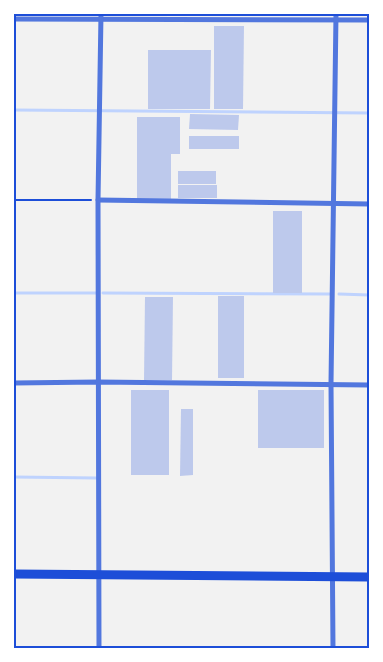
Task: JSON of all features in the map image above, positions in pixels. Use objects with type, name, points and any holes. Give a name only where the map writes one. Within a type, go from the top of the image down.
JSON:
[{"type":"main road","points":[[14,574],[369,577]]},
{"type":"street","points":[[99,648],[98,200],[101,16]]},
{"type":"street","points":[[14,19],[101,16],[336,16],[369,20]]},
{"type":"street","points":[[333,648],[334,576],[331,384],[336,16]]},
{"type":"street","points":[[98,200],[369,204]]},
{"type":"street","points":[[14,383],[369,385]]},
{"type":"path","points":[[14,200],[98,200]]},
{"type":"building","points":[[214,26],[244,26],[243,109],[214,109]]},
{"type":"building","points":[[148,50],[211,50],[210,109],[148,109]]},
{"type":"building","points":[[190,114],[239,115],[238,130],[189,129]]},
{"type":"building","points":[[137,117],[180,117],[180,154],[171,154],[171,199],[137,199]]},
{"type":"building","points":[[189,136],[239,136],[239,149],[189,149]]},
{"type":"building","points":[[178,171],[216,171],[216,184],[178,184]]},
{"type":"building","points":[[178,185],[217,185],[217,198],[178,198]]},
{"type":"building","points":[[273,211],[302,211],[302,293],[273,293]]},
{"type":"building","points":[[218,296],[244,296],[244,378],[218,378]]},
{"type":"building","points":[[145,297],[173,297],[172,380],[144,380]]},
{"type":"building","points":[[131,390],[169,390],[169,475],[131,475]]},
{"type":"building","points":[[258,390],[324,390],[324,448],[258,448]]},
{"type":"building","points":[[181,409],[193,409],[193,475],[180,476]]},
{"type":"waterway","points":[[14,110],[369,113]]},
{"type":"waterway","points":[[14,293],[96,293]]},
{"type":"waterway","points":[[103,293],[330,294]]},
{"type":"waterway","points":[[339,294],[369,295]]},
{"type":"waterway","points":[[14,477],[96,478]]}]
